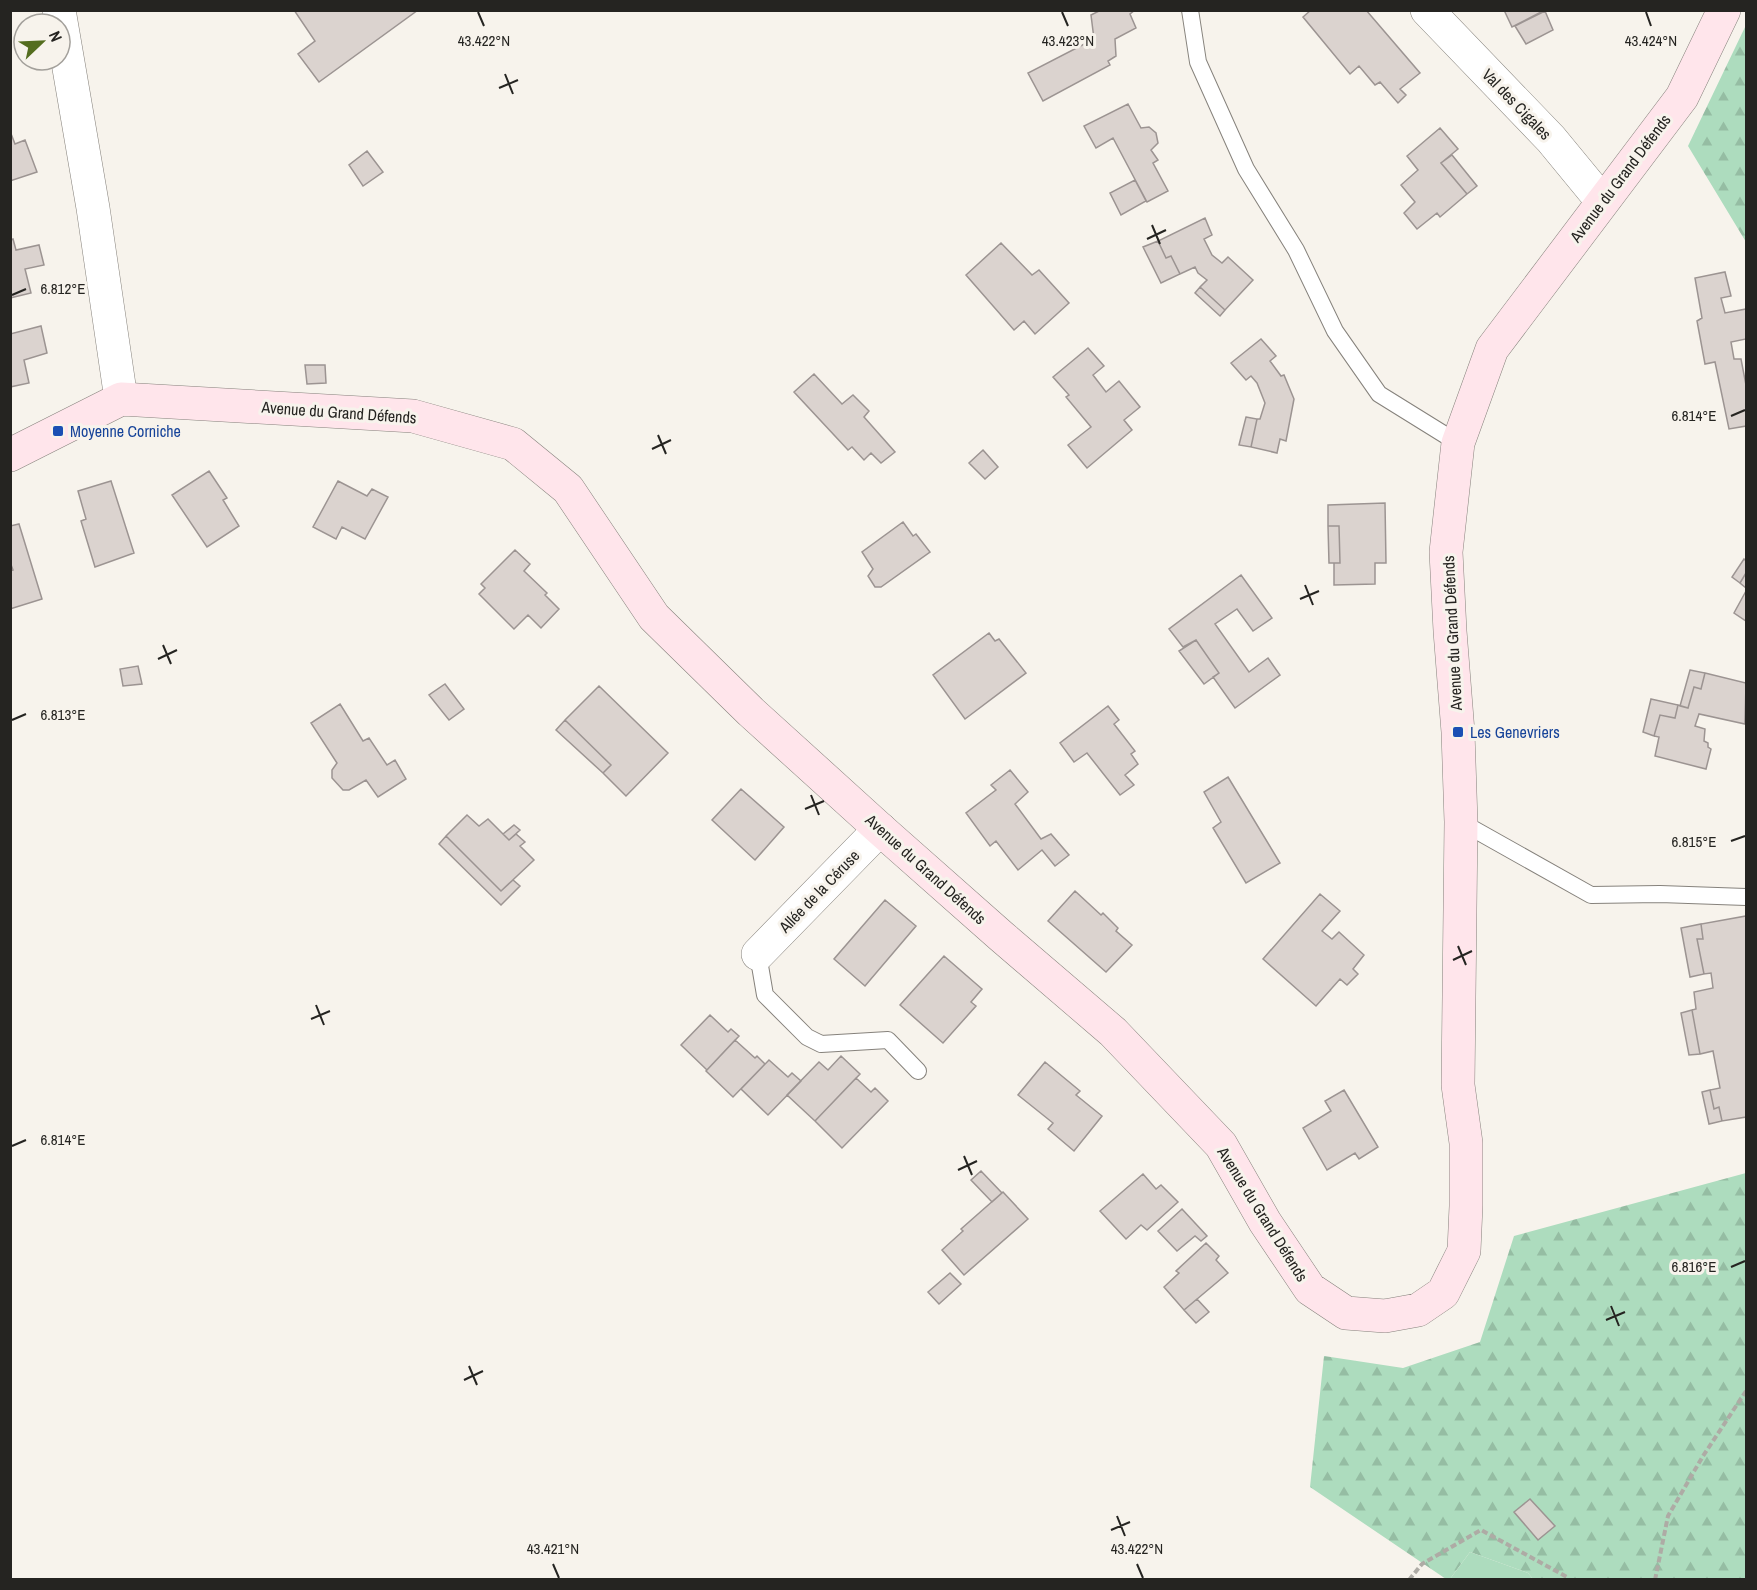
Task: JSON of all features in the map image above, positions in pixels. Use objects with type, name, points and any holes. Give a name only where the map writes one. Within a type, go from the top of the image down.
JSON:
[{"type":"street","points":[[10,455],[121,399],[108,300],[59,10]]},
{"type":"street","name":"Val des Cigales","points":[[1427,10],[1551,139],[1602,201]]},
{"type":"street","name":"Avenue du Grand Défends","points":[[121,399],[413,416],[513,444],[568,489],[654,617],[751,712],[1001,936],[1113,1032],[1221,1145],[1265,1222],[1310,1289],[1346,1312],[1385,1316],[1418,1310],[1443,1293],[1464,1251],[1466,1143],[1458,1085],[1461,822],[1458,732],[1446,552],[1458,443],[1492,349],[1682,97],[1724,10]]},
{"type":"street","name":"Allée de la Céruse","points":[[758,954],[880,828]]},
{"type":"lane","points":[[1190,10],[1198,62],[1246,169],[1296,250],[1335,331],[1379,394],[1458,443]]},
{"type":"lane","points":[[1461,822],[1591,895],[1660,894],[1746,897]]},
{"type":"lane","points":[[758,954],[765,995],[807,1037],[821,1044],[888,1040],[918,1071]]},
{"type":"path","points":[[1655,1580],[1668,1516],[1703,1456],[1746,1391]]},
{"type":"path","points":[[1409,1580],[1422,1564],[1481,1530],[1569,1580]]},
{"type":"green space","points":[[1746,25],[1746,242],[1688,146]]},
{"type":"green space","points":[[1746,1173],[1746,1579],[1533,1579],[1528,1573],[1470,1552],[1450,1579],[1446,1579],[1310,1487],[1324,1356],[1403,1368],[1480,1342],[1514,1236]]},
{"type":"green space","points":[[1470,1552],[1528,1573],[1533,1579],[1450,1579]]},
{"type":"building","points":[[294,10],[418,10],[319,82],[298,54],[315,41]]},
{"type":"building","points":[[1101,10],[1135,10],[1130,14],[1136,28],[1115,39],[1116,56],[1108,61],[1110,65],[1043,101],[1028,73],[1094,39],[1091,15]]},
{"type":"building","points":[[1311,10],[1366,10],[1420,73],[1400,89],[1406,95],[1398,103],[1380,82],[1375,85],[1359,66],[1350,74],[1303,17]]},
{"type":"building","points":[[1504,10],[1545,10],[1512,27]]},
{"type":"building","points":[[1545,11],[1553,30],[1526,44],[1515,26]]},
{"type":"building","points":[[1128,104],[1141,128],[1149,127],[1156,133],[1158,143],[1151,150],[1158,160],[1153,163],[1168,191],[1147,202],[1113,138],[1096,148],[1084,126]]},
{"type":"building","points":[[1440,128],[1458,149],[1441,163],[1467,194],[1440,217],[1437,213],[1417,229],[1404,213],[1415,202],[1401,185],[1418,170],[1407,156]]},
{"type":"building","points":[[10,131],[15,144],[25,140],[37,172],[10,181]]},
{"type":"building","points":[[367,151],[383,172],[363,186],[349,165]]},
{"type":"building","points":[[1452,155],[1477,186],[1467,194],[1441,163]]},
{"type":"building","points":[[1135,180],[1146,201],[1121,215],[1110,193]]},
{"type":"building","points":[[1205,218],[1212,235],[1204,239],[1212,255],[1222,263],[1228,257],[1253,280],[1225,310],[1200,287],[1207,280],[1198,273],[1195,267],[1180,274],[1171,256],[1166,258],[1158,241]]},
{"type":"building","points":[[13,239],[16,250],[39,245],[44,265],[25,269],[31,293],[10,298],[10,240]]},
{"type":"building","points":[[1158,241],[1166,258],[1171,256],[1180,274],[1161,283],[1143,247]]},
{"type":"building","points":[[1001,243],[1032,275],[1039,270],[1069,303],[1035,334],[1024,321],[1014,330],[966,275]]},
{"type":"building","points":[[1725,272],[1731,296],[1721,298],[1725,313],[1746,309],[1746,339],[1731,342],[1734,359],[1741,359],[1746,385],[1746,426],[1729,429],[1715,362],[1705,364],[1697,321],[1702,318],[1695,278]]},
{"type":"building","points":[[1200,287],[1225,310],[1220,316],[1195,293]]},
{"type":"building","points":[[41,326],[47,353],[24,360],[29,383],[10,387],[10,334]]},
{"type":"building","points":[[1261,339],[1276,356],[1270,361],[1281,376],[1284,375],[1294,399],[1286,441],[1280,439],[1277,453],[1251,447],[1257,419],[1260,419],[1265,403],[1257,383],[1251,376],[1246,380],[1231,363]]},
{"type":"building","points":[[1088,348],[1104,366],[1093,375],[1106,392],[1119,381],[1140,407],[1124,420],[1132,430],[1087,468],[1068,445],[1091,427],[1066,397],[1069,395],[1053,377]]},
{"type":"building","points":[[305,365],[325,365],[326,383],[307,384]]},
{"type":"building","points":[[814,374],[842,404],[853,395],[869,411],[864,417],[895,452],[881,463],[871,453],[864,460],[852,447],[848,450],[794,392]]},
{"type":"building","points":[[1246,417],[1257,419],[1251,447],[1239,445]]},
{"type":"building","points":[[983,450],[998,467],[985,479],[969,463]]},
{"type":"building","points":[[209,471],[227,498],[223,500],[239,526],[207,547],[172,495]]},
{"type":"building","points":[[111,481],[134,553],[95,567],[81,521],[86,519],[78,491]]},
{"type":"building","points":[[338,481],[367,496],[372,489],[388,497],[365,539],[342,527],[336,539],[313,527]]},
{"type":"building","points":[[1385,503],[1386,563],[1375,563],[1375,584],[1334,585],[1334,563],[1340,563],[1339,526],[1328,526],[1328,505]]},
{"type":"building","points":[[903,522],[913,536],[916,534],[930,552],[881,587],[875,587],[868,576],[873,569],[862,552]]},
{"type":"building","points":[[19,524],[42,599],[10,609],[10,571],[13,570],[10,562],[10,526]]},
{"type":"building","points":[[1328,526],[1339,526],[1340,563],[1329,563]]},
{"type":"building","points":[[515,550],[530,564],[524,571],[547,593],[545,595],[559,609],[541,628],[528,615],[514,629],[479,594],[485,588],[481,584]]},
{"type":"building","points":[[1744,559],[1746,573],[1740,583],[1732,577]]},
{"type":"building","points":[[1746,573],[1746,588],[1740,583]]},
{"type":"building","points":[[1241,575],[1272,618],[1253,631],[1237,609],[1215,624],[1249,672],[1268,658],[1280,675],[1235,708],[1213,677],[1219,673],[1196,640],[1183,647],[1169,629]]},
{"type":"building","points":[[1746,591],[1746,621],[1734,613]]},
{"type":"building","points":[[989,633],[995,641],[999,639],[1026,673],[965,719],[933,675]]},
{"type":"building","points":[[1196,640],[1219,673],[1204,684],[1179,651]]},
{"type":"building","points":[[138,666],[142,684],[123,686],[120,669]]},
{"type":"building","points":[[1690,670],[1705,673],[1701,689],[1694,687],[1688,708],[1680,706]]},
{"type":"building","points":[[1705,673],[1746,683],[1745,724],[1699,714],[1695,726],[1705,729],[1704,741],[1711,749],[1706,769],[1655,756],[1659,737],[1654,736],[1660,715],[1675,718],[1678,705],[1688,708],[1694,687],[1701,689]]},
{"type":"building","points":[[445,684],[464,709],[449,720],[429,695]]},
{"type":"building","points":[[599,686],[668,753],[626,796],[603,773],[611,765],[565,720]]},
{"type":"building","points":[[1651,699],[1678,705],[1675,718],[1660,715],[1654,736],[1643,732]]},
{"type":"building","points":[[340,704],[363,741],[369,738],[387,765],[395,760],[406,779],[378,797],[366,780],[349,790],[343,790],[332,778],[332,770],[337,763],[311,723]]},
{"type":"building","points":[[1108,706],[1119,720],[1114,724],[1135,751],[1131,754],[1138,764],[1125,775],[1134,785],[1120,795],[1087,753],[1074,762],[1060,743]]},
{"type":"building","points":[[565,720],[611,765],[603,773],[556,730]]},
{"type":"building","points":[[1010,770],[1028,792],[1015,804],[1041,839],[1051,834],[1069,855],[1055,866],[1042,850],[1018,870],[996,841],[990,846],[966,813],[996,790],[991,785]]},
{"type":"building","points":[[1228,777],[1280,863],[1246,883],[1213,828],[1221,822],[1204,792]]},
{"type":"building","points":[[741,789],[784,827],[755,860],[712,820]]},
{"type":"building","points":[[467,815],[479,826],[488,819],[509,840],[516,834],[525,842],[520,846],[534,860],[501,891],[446,836]]},
{"type":"building","points":[[514,825],[520,830],[509,840],[503,834]]},
{"type":"building","points":[[446,836],[501,891],[513,880],[520,886],[501,905],[439,844]]},
{"type":"building","points":[[1075,891],[1101,915],[1103,913],[1118,928],[1116,931],[1132,945],[1106,972],[1048,921]]},
{"type":"building","points":[[1320,894],[1340,911],[1322,931],[1332,939],[1339,932],[1364,955],[1353,969],[1358,974],[1347,985],[1340,979],[1316,1006],[1263,959]]},
{"type":"building","points":[[885,900],[916,926],[865,986],[834,959]]},
{"type":"building","points":[[1746,916],[1746,1117],[1722,1121],[1719,1107],[1714,1109],[1710,1090],[1720,1088],[1713,1051],[1700,1054],[1692,1010],[1696,1009],[1694,992],[1713,988],[1711,973],[1704,974],[1697,939],[1703,939],[1701,924]]},
{"type":"building","points":[[1701,924],[1703,939],[1697,939],[1704,974],[1690,977],[1681,928]]},
{"type":"building","points":[[944,956],[982,989],[971,1002],[976,1006],[943,1043],[900,1005]]},
{"type":"building","points":[[1692,1010],[1700,1054],[1689,1055],[1681,1013]]},
{"type":"building","points":[[710,1015],[728,1032],[731,1029],[739,1036],[707,1070],[681,1045]]},
{"type":"building","points":[[735,1040],[765,1064],[733,1097],[706,1071]]},
{"type":"building","points":[[841,1056],[860,1074],[815,1121],[787,1095],[819,1062],[828,1070]]},
{"type":"building","points":[[769,1060],[788,1077],[792,1073],[801,1081],[768,1115],[741,1089]]},
{"type":"building","points":[[1045,1062],[1080,1091],[1076,1095],[1102,1116],[1074,1151],[1048,1129],[1053,1123],[1018,1095]]},
{"type":"building","points":[[856,1078],[871,1092],[875,1088],[888,1101],[842,1148],[815,1121]]},
{"type":"building","points":[[1344,1090],[1378,1147],[1359,1159],[1355,1153],[1327,1170],[1303,1128],[1331,1111],[1325,1101]]},
{"type":"building","points":[[1710,1090],[1714,1109],[1719,1107],[1722,1121],[1709,1124],[1702,1092]]},
{"type":"building","points":[[981,1171],[1002,1193],[992,1202],[971,1180]]},
{"type":"building","points":[[1143,1174],[1156,1189],[1161,1185],[1178,1202],[1147,1230],[1141,1225],[1126,1239],[1100,1211]]},
{"type":"building","points":[[1003,1192],[1028,1219],[964,1275],[942,1250],[963,1231],[961,1229]]},
{"type":"building","points":[[1182,1209],[1207,1236],[1201,1241],[1195,1236],[1177,1251],[1158,1231]]},
{"type":"building","points":[[1206,1243],[1219,1256],[1216,1260],[1228,1273],[1184,1310],[1164,1287],[1179,1273],[1176,1271]]},
{"type":"building","points":[[950,1273],[961,1284],[939,1304],[928,1292]]},
{"type":"building","points":[[1197,1299],[1209,1312],[1196,1323],[1184,1310]]},
{"type":"building","points":[[1530,1499],[1555,1526],[1538,1540],[1514,1512]]},
{"type":"place","name":"Moyenne Corniche","points":[[58,431]]},
{"type":"place","name":"Les Genevriers","points":[[1458,732]]}]
